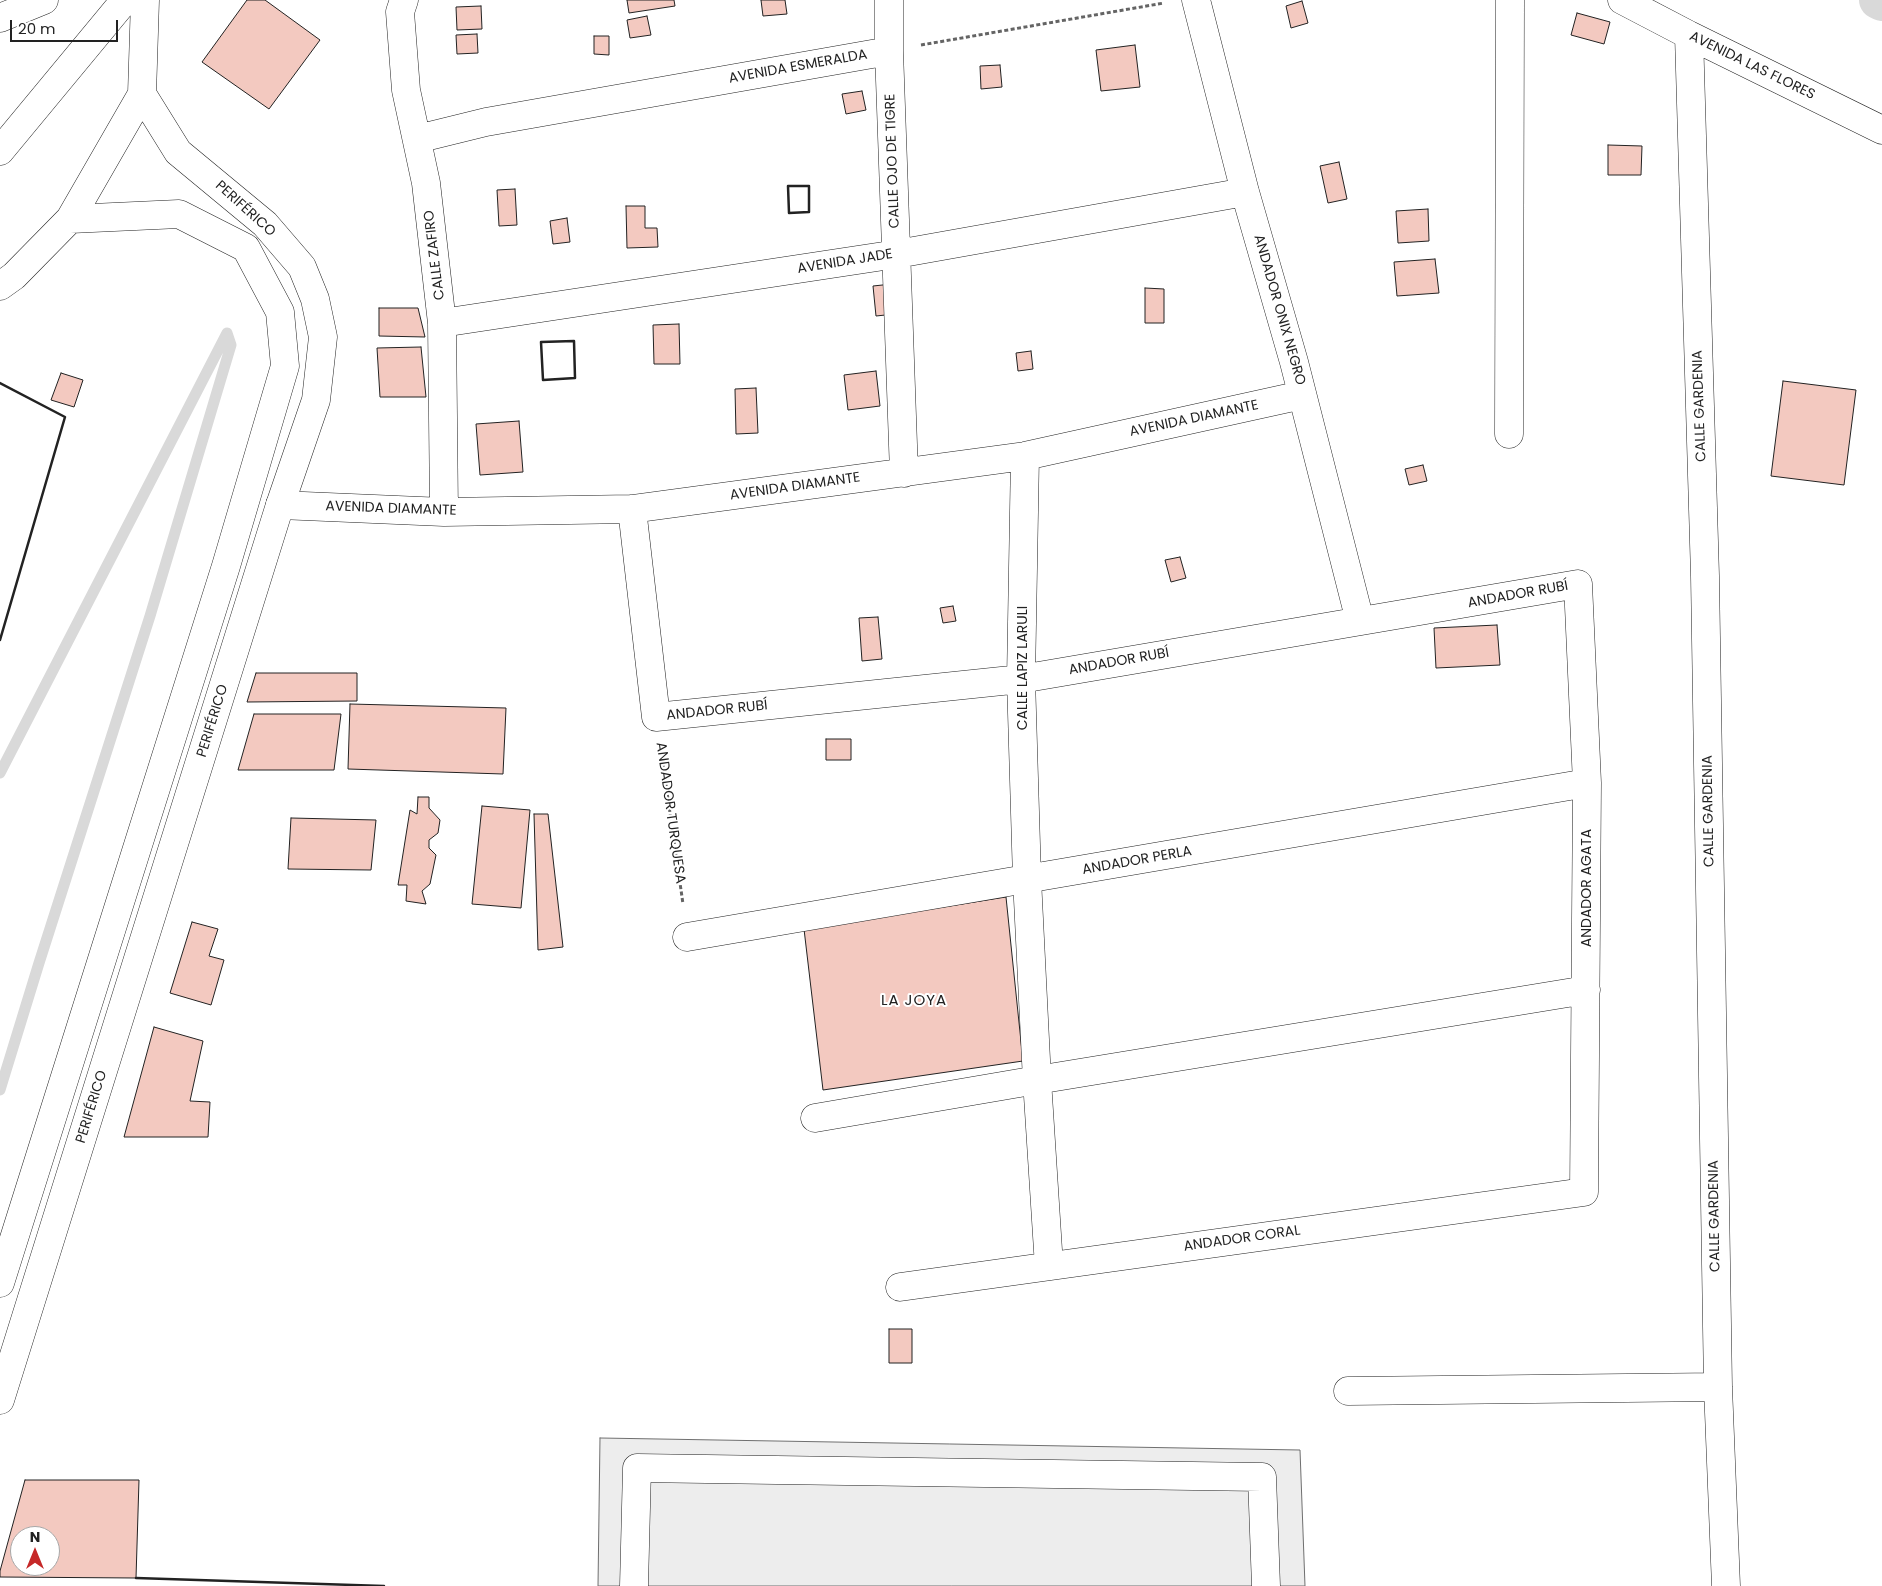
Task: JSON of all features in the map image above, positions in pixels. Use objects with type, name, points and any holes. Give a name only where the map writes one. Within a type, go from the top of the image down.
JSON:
[{"type":"street","points":[[0,18],[44,0]]},
{"type":"street","points":[[0,151],[125,0]]},
{"type":"street","points":[[0,286],[14,276],[70,219],[142,94],[145,0]]},
{"type":"street","name":"CALLE ZAFIRO","points":[[404,0],[400,12],[406,90],[426,183],[442,323],[444,512]]},
{"type":"street","name":"CALLE OJO DE TIGRE","points":[[889,0],[889,51],[904,473]]},
{"type":"street","points":[[1509,434],[1510,0]]},
{"type":"street","name":"AVENIDA LAS FLORES","points":[[1622,0],[1882,130]]},
{"type":"street","name":"ANDADOR ONIX NEGRO","points":[[1182,1],[1245,192],[1302,395],[1360,621]]},
{"type":"street","name":"CALLE GARDENIA","points":[[1689,35],[1705,576],[1718,1387],[1726,1586]]},
{"type":"street","name":"AVENIDA ESMERALDA","points":[[417,139],[486,122],[889,51]]},
{"type":"street","name":"PERIFÉRICO","points":[[0,1400],[280,505],[316,400],[323,337],[315,299],[302,267],[265,224],[178,152],[142,94]]},
{"type":"street","name":"AVENIDA JADE","points":[[442,323],[897,254],[1245,192]]},
{"type":"street","name":"PERIFÉRICO","points":[[0,1283],[226,566],[285,366],[280,312],[246,248],[179,214],[70,219]]},
{"type":"street","points":[[280,312],[315,299]]},
{"type":"street","name":"AVENIDA DIAMANTE","points":[[280,505],[444,512],[632,509],[1024,456],[1302,395]]},
{"type":"street","name":"CALLE LAPIZ LARULI","points":[[1024,456],[1021,678],[1027,879],[1049,1266]]},
{"type":"street","points":[[632,509],[656,717]]},
{"type":"street","name":"ANDADOR RUBÍ","points":[[656,717],[1021,678],[1578,584]]},
{"type":"street","name":"ANDADOR AGATA","points":[[1578,584],[1587,783],[1584,1192]]},
{"type":"street","name":"ANDADOR PERLA","points":[[688,937],[1587,783]]},
{"type":"street","points":[[815,1118],[1586,990]]},
{"type":"street","name":"ANDADOR CORAL","points":[[900,1287],[1584,1192]]},
{"type":"street","points":[[1348,1391],[1718,1387]]},
{"type":"street","points":[[634,1586],[637,1468],[1262,1477],[1266,1586]]},
{"type":"path","points":[[889,51],[1182,1]]},
{"type":"path","name":"ANDADOR TURQUESA","points":[[656,717],[688,937]]},
{"type":"shaded area","points":[[600,1438],[1300,1450],[1305,1586],[598,1586]]},
{"type":"building","points":[[247,0],[265,0],[320,40],[269,109],[202,62]]},
{"type":"building","points":[[627,0],[674,0],[675,6],[629,13]]},
{"type":"building","points":[[761,0],[785,0],[787,14],[763,16]]},
{"type":"building","points":[[1302,1],[1308,23],[1291,28],[1286,6]]},
{"type":"building","points":[[481,6],[482,29],[457,30],[456,7]]},
{"type":"building","points":[[1577,13],[1610,22],[1604,44],[1571,35]]},
{"type":"building","points":[[647,16],[651,35],[630,38],[627,20]]},
{"type":"building","points":[[477,34],[478,53],[457,54],[456,35]]},
{"type":"building","points":[[594,36],[609,36],[609,55],[594,54]]},
{"type":"building","points":[[1135,45],[1140,87],[1101,91],[1096,50]]},
{"type":"building","points":[[1000,65],[1002,87],[981,89],[980,66]]},
{"type":"building","points":[[862,91],[866,110],[846,114],[842,94]]},
{"type":"building","points":[[1608,145],[1642,146],[1641,175],[1608,175]]},
{"type":"building","points":[[1339,162],[1347,199],[1328,203],[1320,166]]},
{"type":"building","points":[[515,189],[517,225],[499,226],[497,190]]},
{"type":"building","points":[[626,206],[645,206],[645,228],[657,228],[658,247],[627,248]]},
{"type":"building","points":[[1428,209],[1429,241],[1398,243],[1396,211]]},
{"type":"building","points":[[567,218],[570,242],[553,244],[550,221]]},
{"type":"building","points":[[1435,259],[1439,293],[1397,296],[1394,262]]},
{"type":"building","points":[[892,284],[895,314],[876,316],[873,286]]},
{"type":"building","points":[[1145,288],[1164,289],[1164,323],[1145,323]]},
{"type":"building","points":[[379,308],[418,308],[425,337],[379,336]]},
{"type":"building","points":[[679,324],[680,364],[654,364],[653,325]]},
{"type":"building","points":[[421,347],[426,397],[380,397],[377,348]]},
{"type":"building","points":[[1031,351],[1033,369],[1018,371],[1016,353]]},
{"type":"building","points":[[876,371],[880,406],[848,410],[844,375]]},
{"type":"building","points":[[61,373],[83,380],[74,407],[51,400]]},
{"type":"building","points":[[1783,381],[1856,390],[1844,485],[1771,476]]},
{"type":"building","points":[[756,388],[758,433],[736,434],[735,389]]},
{"type":"building","points":[[519,421],[523,472],[480,475],[476,424]]},
{"type":"building","points":[[1423,465],[1427,481],[1409,485],[1405,469]]},
{"type":"building","points":[[1180,557],[1186,578],[1171,582],[1165,560]]},
{"type":"building","points":[[953,606],[956,621],[943,623],[940,608]]},
{"type":"building","points":[[878,617],[882,659],[862,661],[859,618]]},
{"type":"building","points":[[1497,625],[1500,665],[1436,668],[1434,628]]},
{"type":"building","points":[[256,673],[357,673],[357,701],[247,702]]},
{"type":"building","points":[[350,704],[506,708],[503,774],[348,769]]},
{"type":"building","points":[[254,714],[341,714],[334,770],[238,770]]},
{"type":"building","points":[[826,739],[851,739],[851,760],[826,760]]},
{"type":"building","points":[[418,797],[429,797],[429,808],[440,820],[438,833],[429,840],[429,848],[436,855],[430,884],[422,891],[426,904],[406,901],[407,885],[398,885],[410,810],[417,814]]},
{"type":"building","points":[[482,806],[530,810],[521,908],[472,904]]},
{"type":"building","points":[[534,814],[548,814],[563,947],[538,950]]},
{"type":"building","points":[[291,818],[376,820],[371,870],[288,869]]},
{"type":"building","points":[[1006,897],[1023,1061],[823,1090],[804,929]]},
{"type":"building","points":[[192,922],[218,929],[209,956],[224,960],[211,1005],[170,993]]},
{"type":"building","points":[[154,1027],[203,1041],[190,1101],[210,1102],[208,1137],[124,1137]]},
{"type":"building","points":[[889,1329],[912,1329],[912,1363],[889,1363]]},
{"type":"building","points":[[25,1480],[139,1480],[136,1578],[0,1577],[10,1535],[10,1576],[60,1576],[60,1526],[12,1526]]},
{"type":"waterway","points":[[1878,0],[1882,2]]},
{"type":"waterway","points":[[0,773],[227,333],[231,345],[150,616],[0,1090]]},
{"type":"wall","points":[[788,186],[809,186],[809,212],[789,213],[788,186]]},
{"type":"wall","points":[[574,341],[575,378],[543,380],[541,342],[574,341]]},
{"type":"wall","points":[[0,383],[65,417],[0,640]]},
{"type":"wall","points":[[136,1578],[384,1586]]},
{"type":"district","name":"LA JOYA","points":[[914,1001]]}]
